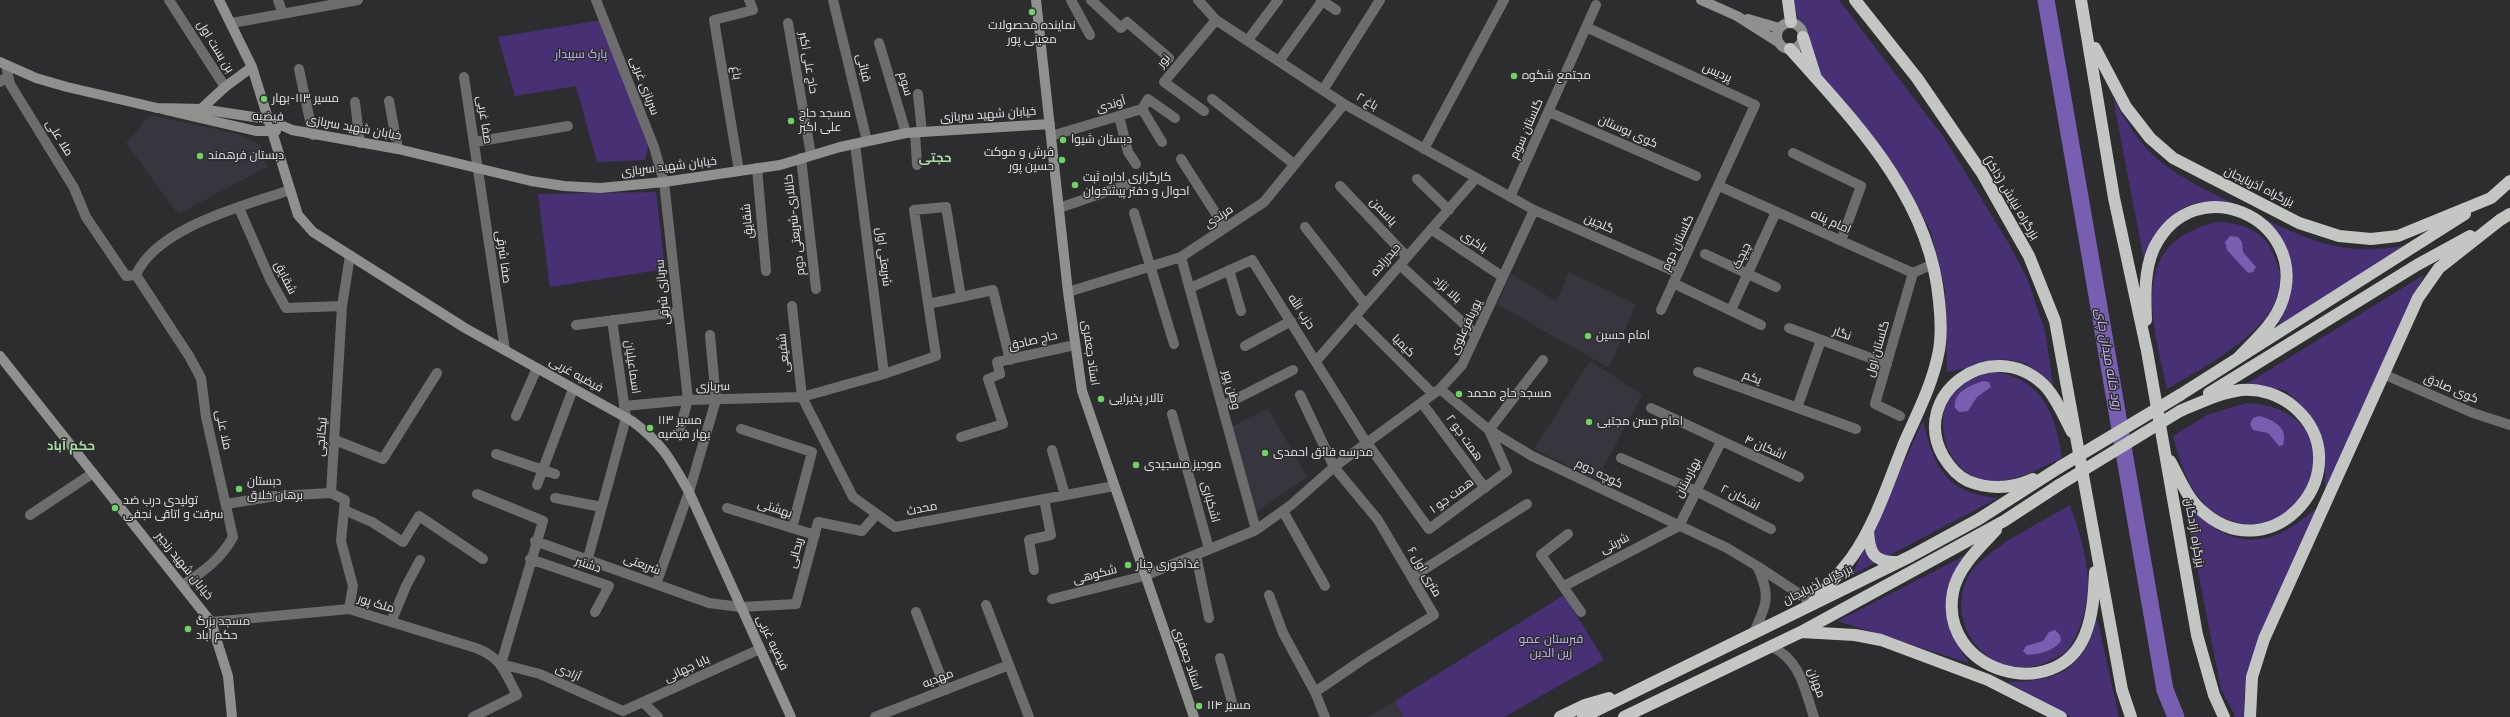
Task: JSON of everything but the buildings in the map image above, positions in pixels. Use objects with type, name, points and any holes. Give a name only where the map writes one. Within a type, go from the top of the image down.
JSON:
[{"type":"highway","points":[[1788,0],[1791,22]]},
{"type":"highway","name":"بزرگراه نیایش (ذاکر)","points":[[1855,0],[1917,78],[1973,161],[2029,256],[2055,321],[2077,442]]},
{"type":"highway","points":[[2081,0],[2086,22],[2114,198],[2147,351]]},
{"type":"highway","name":"بزرگراه آذربایجان","points":[[2086,22],[2100,60],[2126,108],[2150,138],[2173,158],[2202,175],[2299,223],[2339,236],[2371,239],[2398,236],[2491,198],[2510,181]]},
{"type":"highway","points":[[1803,36],[1816,78]]},
{"type":"highway","points":[[1790,49],[1856,122],[1887,164],[1911,204],[1928,243],[1938,282],[1941,321],[1938,355],[1930,382],[1868,530],[1852,557],[1813,603]]},
{"type":"highway","name":"بزرگراه آذربایجان","points":[[1583,717],[1899,562],[1979,519],[2060,467],[2180,395],[2510,185]]},
{"type":"highway","points":[[2147,351],[2147,274],[2154,249],[2164,231],[2177,218],[2195,209],[2216,206],[2240,211],[2262,224],[2276,240],[2284,260],[2287,279],[2284,293],[2272,322],[2237,359]]},
{"type":"highway","points":[[2250,717],[2252,677],[2264,639],[2418,298],[2439,268],[2506,216]]},
{"type":"highway","points":[[1630,717],[1801,632],[2004,521],[2059,485],[2417,265],[2506,216]]},
{"type":"highway","name":"بزرگراه آزادگان","points":[[2147,351],[2197,635],[2214,695],[2224,717]]},
{"type":"highway","points":[[2060,467],[2026,482],[2003,488],[1983,487],[1964,479],[1948,465],[1938,447],[1934,426],[1939,405],[1951,387],[1966,374],[1986,366],[2007,365],[2028,372],[2045,386],[2077,442],[2122,690],[2131,717]]},
{"type":"highway","points":[[2166,454],[2200,509],[2216,522],[2237,530],[2259,530],[2277,525],[2294,515],[2307,499],[2316,478],[2320,456],[2315,434],[2303,414],[2284,398],[2262,391],[2242,390],[2221,394],[2180,411]]},
{"type":"highway","points":[[2004,521],[1962,571],[1954,591],[1952,616],[1962,642],[1979,660],[2001,671],[2032,673],[2050,669],[2071,656],[2084,636],[2093,606],[2096,553]]},
{"type":"highway","points":[[1868,530],[1869,544],[1874,556],[1885,562],[1899,562]]},
{"type":"highway","points":[[1801,632],[1855,635],[1881,640],[1988,680],[2061,717]]},
{"type":"highway","points":[[1560,717],[1585,705],[1638,689]]},
{"type":"highway","points":[[1624,717],[1643,710]]},
{"type":"street","name":"بن بست اول","points":[[169,0],[225,87]]},
{"type":"street","name":"فیضیه غربی","points":[[219,0],[232,23],[252,67],[298,215],[313,232],[464,328],[626,418],[654,438],[670,459],[689,492],[791,717]]},
{"type":"street","points":[[278,0],[283,14]]},
{"type":"street","points":[[232,23],[358,0]]},
{"type":"street","name":"سربازی غربی","points":[[596,0],[654,147],[664,182]]},
{"type":"street","name":"باغ","points":[[739,171],[714,20],[753,10],[749,0]]},
{"type":"street","name":"قبائی","points":[[833,0],[867,141]]},
{"type":"street","points":[[1071,0],[1090,35]]},
{"type":"street","points":[[1091,0],[1121,28],[1127,22],[1169,58]]},
{"type":"street","name":"باغ ۲","points":[[1198,0],[1216,20],[1344,104],[1510,197]]},
{"type":"street","points":[[1248,40],[1278,0]]},
{"type":"street","points":[[1278,61],[1322,0],[1336,10]]},
{"type":"street","points":[[1323,90],[1380,0]]},
{"type":"street","points":[[1424,149],[1504,0]]},
{"type":"street","points":[[1701,0],[1737,16],[1779,28],[1791,22],[1798,24],[1803,36],[1799,46],[1790,49],[1784,48],[1778,42],[1737,16]]},
{"type":"street","name":"استاد جعفری","points":[[1037,1],[1068,292],[1082,391],[1144,576],[1194,717]]},
{"type":"street","name":"گلستان سوم","points":[[1510,197],[1596,5]]},
{"type":"street","name":"نور","points":[[1204,111],[1164,82],[1216,20]]},
{"type":"street","name":"حاج علی اکبر","points":[[788,23],[811,155]]},
{"type":"street","name":"پردیس","points":[[1586,27],[1755,105],[1719,186]]},
{"type":"street","points":[[1778,42],[1779,28]]},
{"type":"street","name":"سوم","points":[[879,43],[914,132]]},
{"type":"street","name":"ملا علی","points":[[3,63],[4,79],[10,84],[74,188],[86,217],[126,276],[136,275],[190,356],[201,378],[206,417],[233,537],[225,551],[209,568],[183,585]]},
{"type":"street","name":"فیضیه","points":[[3,63],[36,78],[66,87],[256,131],[292,130]]},
{"type":"street","points":[[201,109],[225,87],[252,67]]},
{"type":"street","points":[[299,69],[313,135]]},
{"type":"street","name":"صفا غربی","points":[[464,77],[475,142],[477,167]]},
{"type":"street","points":[[917,165],[914,132],[918,94]]},
{"type":"street","points":[[1142,109],[1148,99],[1175,118]]},
{"type":"street","points":[[1212,99],[1294,164]]},
{"type":"street","points":[[389,100],[398,149]]},
{"type":"street","points":[[355,102],[360,143]]},
{"type":"street","name":"مرندی","points":[[1068,292],[1152,268],[1181,258],[1264,202],[1344,104]]},
{"type":"street","name":"فیضیه","points":[[158,108],[201,109],[267,119],[292,130]]},
{"type":"street","name":"آوندی","points":[[1051,136],[1142,109],[1162,142]]},
{"type":"street","name":"کوی بوستان","points":[[1549,112],[1696,176]]},
{"type":"street","points":[[1119,116],[1128,152],[1136,164]]},
{"type":"street","name":"خیابان شهید سربازی","points":[[292,130],[313,135],[398,149],[531,181],[564,186],[600,188],[664,182],[757,168],[867,141],[914,132],[1050,124]]},
{"type":"street","points":[[475,142],[568,126]]},
{"type":"street","name":"شریعتی اول","points":[[855,144],[884,374]]},
{"type":"street","points":[[1793,153],[1861,186],[1861,190],[1841,241]]},
{"type":"street","name":"خانلاری-شریعتی دوم","points":[[801,158],[816,289]]},
{"type":"street","points":[[1181,159],[1225,228]]},
{"type":"street","name":"صفا شرقی","points":[[477,167],[505,350]]},
{"type":"street","name":"شقایق","points":[[757,168],[766,271]]},
{"type":"street","name":"حیدرزاده","points":[[1316,360],[1476,178]]},
{"type":"street","points":[[1417,179],[1448,210]]},
{"type":"street","name":"سربازی شرقی","points":[[664,182],[677,312],[688,400]]},
{"type":"street","points":[[1059,208],[1126,185]]},
{"type":"street","name":"یاسمن","points":[[1340,186],[1407,257]]},
{"type":"street","name":"امام پناه","points":[[1719,186],[1913,273]]},
{"type":"street","name":"گلستان دوم","points":[[1661,310],[1719,186]]},
{"type":"street","points":[[136,275],[140,265],[154,250],[184,230],[218,213],[239,208],[290,190]]},
{"type":"street","name":"گلچین","points":[[1510,197],[1534,210],[1678,273]]},
{"type":"street","points":[[961,297],[946,207],[914,210],[928,304],[961,297],[993,290],[1010,360]]},
{"type":"street","name":"شقایق","points":[[239,208],[270,279],[286,308],[342,306]]},
{"type":"street","name":"پورباقرعلوی","points":[[1256,530],[1282,511],[1365,440],[1437,392],[1462,366],[1534,210]]},
{"type":"street","name":"چیچک","points":[[1731,310],[1776,212]]},
{"type":"street","points":[[1134,213],[1174,344]]},
{"type":"street","points":[[1305,227],[1366,304]]},
{"type":"street","name":"باکری","points":[[1431,228],[1503,277]]},
{"type":"street","points":[[1705,254],[1776,288]]},
{"type":"street","name":"تیکانچی","points":[[331,493],[342,306],[350,256]]},
{"type":"street","name":"وطن پور","points":[[1181,258],[1256,530]]},
{"type":"street","name":"حزب الله","points":[[1190,288],[1252,260],[1365,440]]},
{"type":"street","points":[[1913,273],[1933,264]]},
{"type":"street","name":"بالا نژاد","points":[[1400,265],[1476,335]]},
{"type":"street","points":[[1229,270],[1241,311]]},
{"type":"street","name":"گلستان اول","points":[[1900,416],[1875,404],[1913,273]]},
{"type":"street","points":[[1673,284],[1761,325]]},
{"type":"street","name":"سربازی","points":[[624,406],[688,400],[802,397],[884,374],[936,356],[928,304]]},
{"type":"street","name":"شفیعی","points":[[792,306],[802,397]]},
{"type":"street","points":[[576,324],[677,312]]},
{"type":"street","name":"کیمیا","points":[[1355,316],[1437,392]]},
{"type":"street","name":"اسماعیلیان","points":[[612,320],[626,418]]},
{"type":"street","points":[[1244,346],[1291,321]]},
{"type":"street","name":"نگار","points":[[1789,328],[1887,364]]},
{"type":"street","points":[[656,584],[689,492],[716,400],[710,335]]},
{"type":"street","points":[[1797,408],[1821,340]]},
{"type":"street","name":"حاج صادق","points":[[961,437],[1003,424],[988,378],[1000,374],[997,362],[1075,345]]},
{"type":"street","name":"خیابان شهید رنجبر","points":[[0,356],[211,622],[228,676],[232,717]]},
{"type":"street","points":[[1489,430],[1543,360]]},
{"type":"street","points":[[516,416],[537,368]]},
{"type":"street","points":[[1222,406],[1293,370]]},
{"type":"street","name":"یکم","points":[[1698,372],[1856,429]]},
{"type":"street","points":[[335,440],[383,459],[437,373]]},
{"type":"street","name":"کوی صادق","points":[[2383,374],[2473,413],[2510,425]]},
{"type":"street","points":[[537,485],[573,389]]},
{"type":"street","name":"کوچه دوم","points":[[1437,392],[1489,430],[1532,456],[1727,548],[1813,603]]},
{"type":"street","name":"۶ متری اول","points":[[1300,395],[1334,467],[1378,520],[1434,615],[1365,658],[1315,692]]},
{"type":"street","name":"محدث","points":[[802,397],[854,497],[895,527],[1114,486]]},
{"type":"street","points":[[680,428],[688,400]]},
{"type":"street","name":"همت جو ۲","points":[[1422,403],[1485,488]]},
{"type":"street","name":"اشکان ۴","points":[[1651,408],[1721,442],[1799,477]]},
{"type":"street","name":"اشکباری","points":[[1172,414],[1209,549]]},
{"type":"street","points":[[588,558],[626,418]]},
{"type":"street","points":[[741,429],[812,452],[792,528]]},
{"type":"street","name":"همت جو ۱","points":[[1365,440],[1429,529],[1507,472],[1489,430]]},
{"type":"street","name":"بهارستان","points":[[1679,526],[1721,442]]},
{"type":"street","points":[[1052,450],[1065,495]]},
{"type":"street","points":[[496,454],[555,474]]},
{"type":"street","name":"اشکان ۲","points":[[1621,458],[1696,491],[1771,529]]},
{"type":"street","points":[[30,515],[93,473]]},
{"type":"street","points":[[226,504],[276,496],[331,493],[346,500],[342,541],[353,586],[349,609]]},
{"type":"street","points":[[473,717],[517,695],[501,664],[542,520],[477,494]]},
{"type":"street","points":[[555,498],[602,507]]},
{"type":"street","points":[[1034,570],[1029,540],[1051,535],[1044,499]]},
{"type":"street","points":[[1412,577],[1527,504]]},
{"type":"street","name":"بهشتی","points":[[727,508],[815,535]]},
{"type":"street","points":[[344,510],[372,522],[403,542],[419,516],[483,559]]},
{"type":"street","points":[[1282,511],[1325,586]]},
{"type":"street","name":"ریحانی","points":[[740,607],[796,604],[818,522],[862,531],[877,514]]},
{"type":"street","name":"شربتی","points":[[1564,586],[1679,526]]},
{"type":"street","name":"شکوهی","points":[[1052,599],[1144,576],[1256,530]]},
{"type":"street","points":[[1568,534],[1541,555],[1581,612]]},
{"type":"street","name":"شریعتی","points":[[535,541],[588,558],[709,603],[740,607]]},
{"type":"street","points":[[1196,555],[1209,618]]},
{"type":"street","name":"دشتبر","points":[[530,559],[608,586],[595,612]]},
{"type":"street","points":[[391,622],[406,586],[420,560]]},
{"type":"street","points":[[1754,632],[1766,607],[1766,585],[1757,566]]},
{"type":"street","points":[[1269,595],[1283,633],[1315,692],[1325,717]]},
{"type":"street","points":[[986,605],[1029,717]]},
{"type":"street","name":"ملک پور","points":[[211,622],[349,609],[491,654],[501,664]]},
{"type":"street","points":[[916,612],[946,690]]},
{"type":"street","name":"مهران","points":[[1771,646],[1786,655],[1795,664],[1814,717]]},
{"type":"street","name":"بابا جهانی","points":[[623,712],[760,649]]},
{"type":"street","points":[[1220,658],[1233,706]]},
{"type":"street","name":"آزادی","points":[[501,664],[540,674],[623,712]]},
{"type":"street","name":"مهدیه","points":[[875,717],[1009,665]]},
{"type":"street","points":[[644,703],[658,717]]},
{"type":"shaded area","name":"دبستان فرهمند","points":[[150,115],[238,134],[260,145],[267,167],[178,214],[126,143]]},
{"type":"shaded area","points":[[2230,236],[2238,237],[2242,242],[2243,252],[2256,267],[2253,272],[2248,273],[2227,250],[2225,242]]},
{"type":"shaded area","name":"امام حسین","points":[[1569,272],[1636,304],[1609,368],[1497,304],[1511,274],[1556,301]]},
{"type":"shaded area","name":"امام حسن مجتبی","points":[[1590,361],[1642,395],[1597,480],[1534,449]]},
{"type":"shaded area","points":[[1983,381],[1989,382],[1991,387],[1977,397],[1968,411],[1959,412],[1955,408],[1955,402],[1959,394],[1972,385]]},
{"type":"shaded area","name":"مدرسه فائق احمدی","points":[[1268,408],[1307,477],[1256,512],[1229,428]]},
{"type":"shaded area","points":[[2259,416],[2274,422],[2282,429],[2284,433],[2283,445],[2279,446],[2268,433],[2253,430],[2250,424],[2253,418]]},
{"type":"shaded area","points":[[2055,630],[2060,635],[2061,641],[2054,648],[2046,652],[2032,655],[2027,655],[2023,651],[2026,646],[2043,641],[2049,632]]},
{"type":"shaded area","points":[[1395,701],[1404,717],[1368,717]]},
{"type":"green space","points":[[1793,0],[1839,0],[1945,139],[2009,244],[2027,278],[2045,331],[2053,385],[2026,364],[2005,359],[1947,372],[1945,289],[1931,232],[1905,183],[1869,131],[1819,73],[1805,42]]},
{"type":"green space","name":"پارک سپیدار","points":[[602,20],[648,147],[645,160],[597,162],[576,86],[515,96],[498,37]]},
{"type":"green space","points":[[2113,98],[2139,139],[2158,160],[2179,175],[2236,205],[2217,202],[2202,202],[2189,205],[2178,211],[2160,231],[2144,260]]},
{"type":"green space","points":[[656,192],[665,269],[550,287],[538,194]]},
{"type":"green space","points":[[2266,220],[2319,242],[2351,249],[2387,248],[2408,245],[2276,328],[2284,313],[2289,298],[2292,285],[2292,272],[2290,260],[2285,247]]},
{"type":"green space","points":[[2217,222],[2232,223],[2248,228],[2261,236],[2267,242],[2277,263],[2279,271],[2280,278],[2277,296],[2269,313],[2255,329],[2238,344],[2167,389],[2156,338],[2153,312],[2153,288],[2157,266],[2169,248],[2188,232]]},
{"type":"green space","points":[[2424,275],[2325,490],[2325,456],[2320,431],[2305,409],[2286,391],[2248,383]]},
{"type":"green space","points":[[1996,372],[2012,376],[2025,382],[2036,391],[2051,414],[2056,428],[2062,458],[2016,478],[1999,481],[1979,478],[1963,469],[1951,455],[1945,438],[1943,420],[1947,402],[1958,387],[1975,376]]},
{"type":"green space","points":[[2246,403],[2280,410],[2302,425],[2312,446],[2313,469],[2305,491],[2290,510],[2269,522],[2244,524],[2237,523],[2218,516],[2208,508],[2194,491],[2186,476],[2173,436],[2207,415]]},
{"type":"green space","points":[[1923,421],[1932,452],[1945,475],[1954,484],[1966,490],[1980,495],[1998,498],[1852,575]]},
{"type":"green space","points":[[2184,500],[2194,511],[2215,528],[2227,534],[2253,540],[2267,538],[2286,531],[2316,509],[2248,670],[2244,699],[2245,717],[2236,717],[2221,689]]},
{"type":"green space","points":[[2070,505],[2085,556],[2088,583],[2085,609],[2075,638],[2065,653],[2036,666],[2022,668],[2008,666],[1995,661],[1983,653],[1967,630],[1961,609],[1965,583],[1975,567],[1996,549],[2020,533]]},
{"type":"green space","points":[[1966,555],[1950,585],[1946,609],[1947,621],[1952,634],[1969,663],[1838,621]]},
{"type":"green space","name":"قبرستان عمو زین الدین","points":[[1564,595],[1604,660],[1504,717],[1404,717],[1395,701]]},
{"type":"green space","points":[[2097,618],[2119,717],[2071,717],[2007,682],[2041,679],[2066,670],[2076,661],[2084,650],[2091,636]]},
{"type":"waterway","name":"رود خانه میدان چای","points":[[2046,0],[2165,690],[2176,717]]},
{"type":"place","name":"نماینده محصولات معینی پور","points":[[1032,12]]},
{"type":"place","name":"مجتمع شکوه","points":[[1514,76]]},
{"type":"place","name":"مسیر ۱۱۳-بهار","points":[[264,99]]},
{"type":"place","name":"مسجد حاج علی اکبر","points":[[791,121]]},
{"type":"place","name":"دبستان شیوا","points":[[1063,140]]},
{"type":"place","name":"دبستان فرهمند","points":[[200,156]]},
{"type":"place","name":"فرش و موکت حسین پور","points":[[1062,160]]},
{"type":"place","name":"کارگزاری اداره ثبت احوال و دفتر پیشخوان","points":[[1075,185]]},
{"type":"place","name":"امام حسین","points":[[1588,336]]},
{"type":"place","name":"مسجد حاج محمد","points":[[1459,394]]},
{"type":"place","name":"تالار پذیرایی","points":[[1101,399]]},
{"type":"place","name":"امام حسن مجتبی","points":[[1589,422]]},
{"type":"place","name":"مسیر ۱۱۳ بهار فیضیه","points":[[650,428]]},
{"type":"place","name":"مدرسه فائق احمدی","points":[[1265,453]]},
{"type":"place","name":"موجیز مسجیدی","points":[[1136,465]]},
{"type":"place","name":"دبستان برهان خلاق","points":[[239,489]]},
{"type":"place","name":"تولیدی درب ضد سرقت و اتاقی نجفی","points":[[115,508]]},
{"type":"place","name":"غذاخوری چنار","points":[[1128,565]]},
{"type":"place","name":"مسجد بزرگ حکم آباد","points":[[188,629]]},
{"type":"place","name":"مسیر ۱۱۴","points":[[1199,706]]},
{"type":"district","name":"حجتی","points":[[935,158]]},
{"type":"district","name":"حکم آباد","points":[[71,446]]}]
